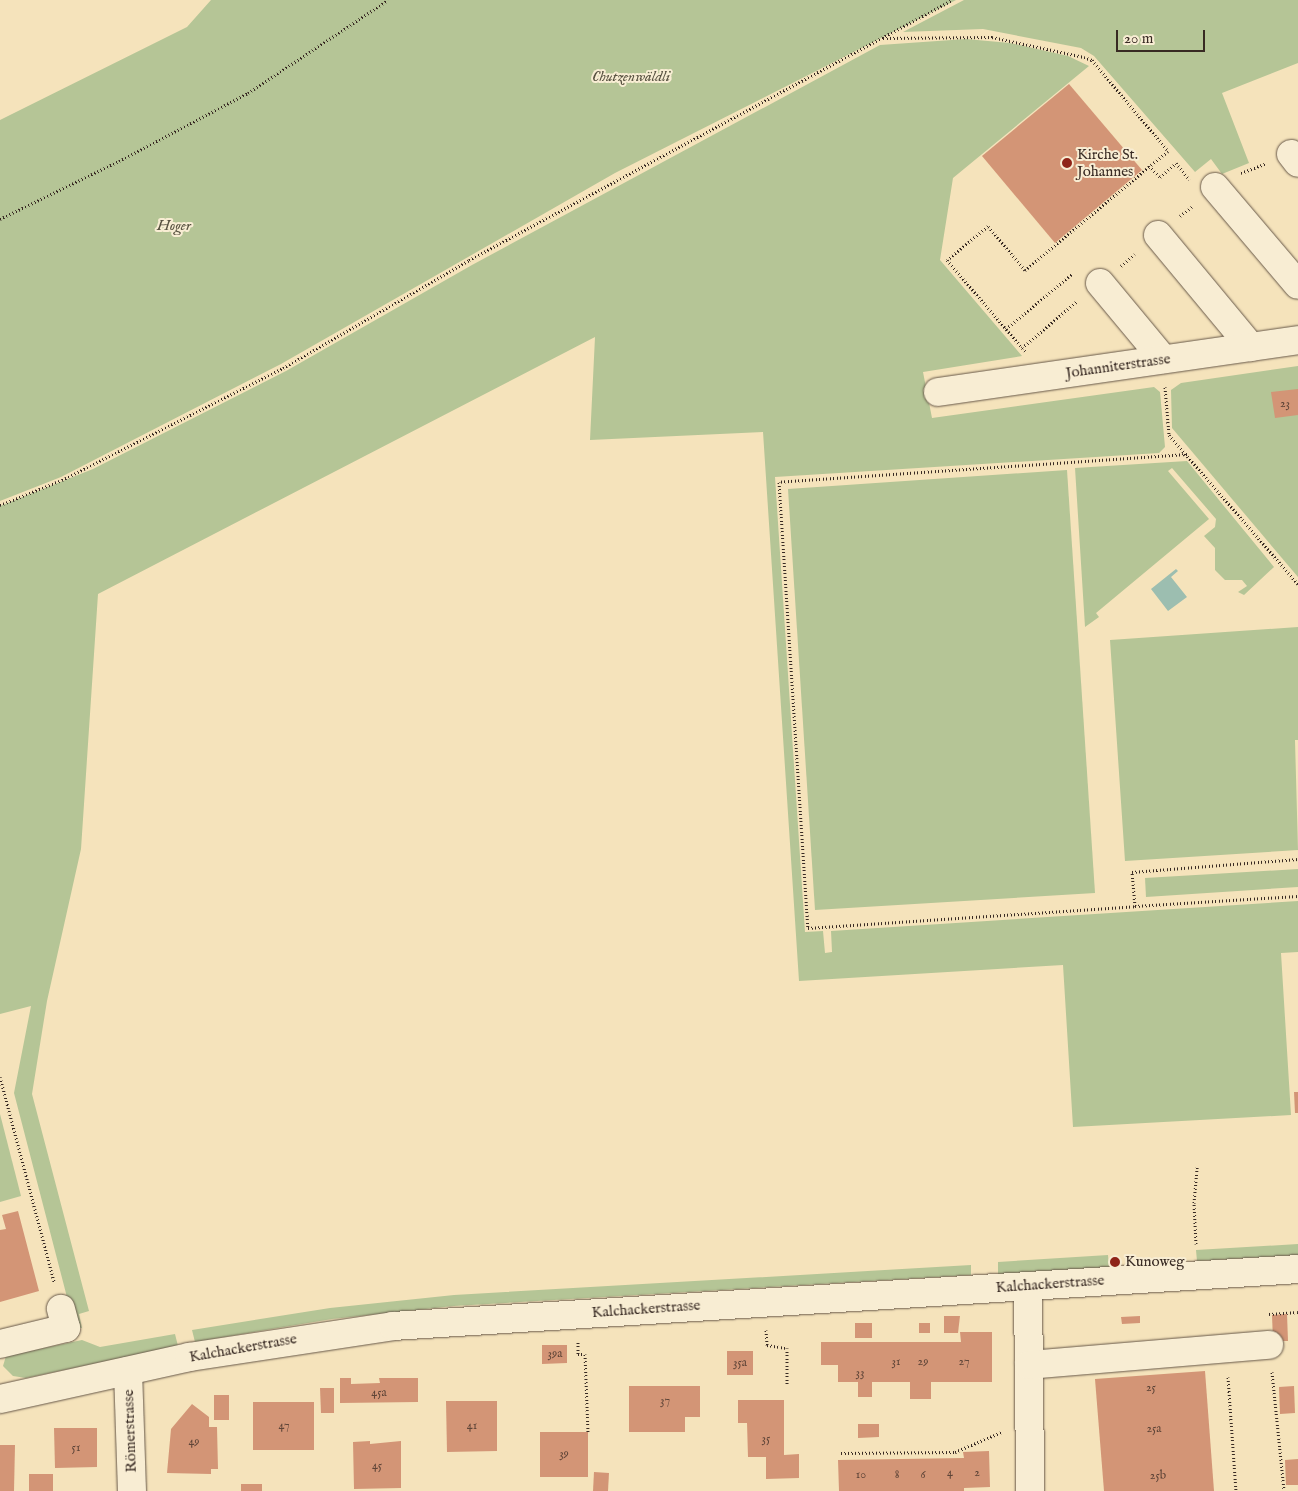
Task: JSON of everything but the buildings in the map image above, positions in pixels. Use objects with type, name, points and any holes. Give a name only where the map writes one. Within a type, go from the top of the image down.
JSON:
[{"type":"street","points":[[1215,187],[1298,285]]},
{"type":"street","points":[[1158,235],[1251,347]]},
{"type":"street","points":[[1088,276],[1163,359]]},
{"type":"street","name":"Johanniterstrasse","points":[[938,392],[1298,340]]},
{"type":"street","name":"Kalchackerstrasse","points":[[0,1399],[189,1357],[344,1332],[455,1320],[1298,1269]]},
{"type":"street","points":[[1028,1286],[1030,1491]]},
{"type":"street","points":[[0,1344],[66,1328],[61,1309]]},
{"type":"street","points":[[1029,1365],[1269,1346]]},
{"type":"street","name":"Römerstrasse","points":[[128,1370],[132,1491]]},
{"type":"path","points":[[0,219],[119,162],[248,93],[388,0]]},
{"type":"path","points":[[0,504],[62,480],[283,368],[469,260],[952,0]]},
{"type":"path","points":[[882,38],[992,37],[1065,50],[1092,60],[1168,151],[1025,270],[988,226],[947,260],[1045,376]]},
{"type":"path","points":[[1149,166],[1160,177],[1176,164]]},
{"type":"path","points":[[1006,329],[1088,276]]},
{"type":"path","points":[[1163,359],[1169,435],[1298,584]]},
{"type":"path","points":[[1187,454],[779,482],[808,928],[1298,896]]},
{"type":"path","points":[[1134,906],[1132,872],[1298,860]]},
{"type":"path","points":[[0,1077],[61,1309]]},
{"type":"path","points":[[1196,1244],[1194,1203],[1197,1167]]},
{"type":"path","points":[[766,1302],[767,1345],[787,1348],[787,1386]]},
{"type":"path","points":[[577,1314],[578,1354],[585,1354],[588,1432]]},
{"type":"path","points":[[1269,1346],[1284,1491]]},
{"type":"path","points":[[1226,1349],[1236,1491]]},
{"type":"path","points":[[842,1452],[955,1452],[997,1432],[1030,1433]]},
{"type":"green space","name":"Hoger","points":[[211,0],[956,0],[615,173],[281,364],[61,477],[0,501],[0,120],[187,27]]},
{"type":"green space","points":[[964,0],[1298,0],[1298,63],[1222,93],[1249,163],[1222,174],[1211,159],[1195,172],[1094,56],[1081,48],[983,29],[903,32]]},
{"type":"green space","points":[[966,39],[1010,43],[1068,56],[1089,66],[953,178],[940,260],[1022,356],[923,372],[932,418],[1154,387],[1160,392],[1165,447],[1159,453],[775,477],[805,932],[823,931],[825,953],[832,952],[831,931],[1298,901],[1298,952],[1281,953],[1291,1115],[1073,1127],[1063,965],[799,981],[763,432],[590,440],[595,337],[98,594],[81,849],[47,1001],[32,1094],[89,1311],[79,1314],[82,1328],[75,1328],[14,1093],[31,1006],[0,1014],[0,506],[93,469],[286,371],[472,265],[880,45]]},
{"type":"green space","points":[[1298,366],[1298,577],[1172,428],[1171,390],[1181,383]]},
{"type":"green space","points":[[1187,461],[1274,567],[1244,595],[1238,592],[1247,586],[1242,580],[1225,580],[1215,570],[1215,548],[1204,536],[1215,527],[1216,519],[1172,468],[1168,471],[1209,519],[1096,613],[1099,617],[1085,627],[1075,468]]},
{"type":"green space","points":[[1067,470],[1095,893],[815,910],[788,489]]},
{"type":"green space","points":[[1298,627],[1298,740],[1295,740],[1298,850],[1125,861],[1110,640]]},
{"type":"green space","points":[[1298,869],[1298,887],[1146,897],[1145,878]]},
{"type":"green space","points":[[0,1114],[21,1196],[0,1202]]},
{"type":"green space","points":[[1298,1244],[1298,1255],[1197,1261],[1196,1250]]},
{"type":"green space","points":[[1108,1255],[1109,1267],[998,1274],[998,1262]]},
{"type":"green space","points":[[971,1265],[971,1275],[454,1306],[332,1319],[195,1342],[192,1330],[330,1308],[454,1295]]},
{"type":"green space","points":[[175,1334],[178,1346],[26,1378],[13,1376],[3,1366],[6,1356],[82,1340],[100,1347]]},
{"type":"shaded area","points":[[1176,569],[1178,571],[1171,577],[1187,597],[1168,611],[1151,589]]},
{"type":"place","name":"Kirche St. Johannes","points":[[1067,163]]},
{"type":"place","name":"Kunoweg","points":[[1115,1262]]},
{"type":"park label","name":"Chutzenwäldli","points":[[631,77]]}]
